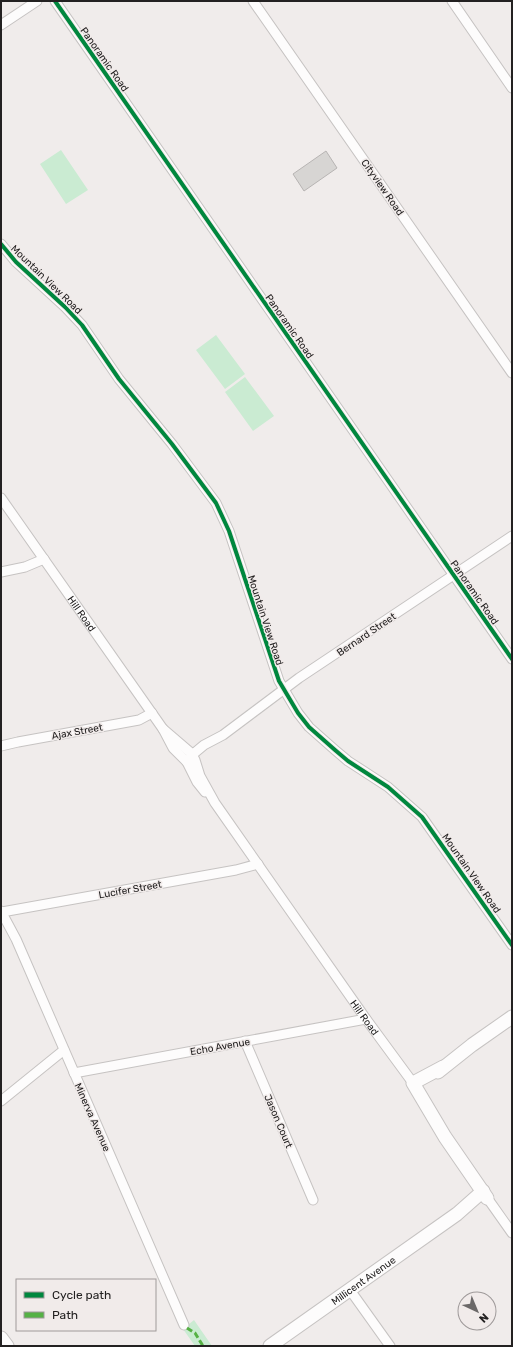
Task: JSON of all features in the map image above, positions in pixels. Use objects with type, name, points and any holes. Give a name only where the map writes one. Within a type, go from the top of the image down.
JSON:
[{"type":"street","points":[[1,25],[37,1]]},
{"type":"street","name":"Panoramic Road","points":[[55,1],[512,659]]},
{"type":"street","name":"Cityview Road","points":[[253,1],[512,373]]},
{"type":"street","points":[[452,1],[512,88]]},
{"type":"street","name":"Mountain View Road","points":[[1,244],[16,262],[65,307],[82,325],[127,390],[172,444],[216,503],[224,520],[275,671],[283,690],[304,720],[348,761],[388,786],[422,817],[512,945]]},
{"type":"street","name":"Hill Road","points":[[1,498],[152,713],[163,729],[173,748],[191,759],[196,782],[215,803],[366,1019],[416,1087],[445,1137],[512,1233]]},
{"type":"street","name":"Bernard Street","points":[[191,759],[212,747],[223,736],[283,690],[512,536]]},
{"type":"street","points":[[1,572],[25,567],[44,559]]},
{"type":"street","name":"Ajax Street","points":[[1,746],[23,740],[139,720],[152,713]]},
{"type":"street","name":"Lucifer Street","points":[[1,911],[236,870],[258,864]]},
{"type":"street","name":"Minerva Avenue","points":[[1,911],[16,939],[184,1325]]},
{"type":"street","points":[[416,1087],[512,1017]]},
{"type":"street","name":"Echo Avenue","points":[[74,1073],[366,1019]]},
{"type":"street","name":"Jason Court","points":[[245,1041],[313,1200]]},
{"type":"street","points":[[1,1101],[64,1050]]},
{"type":"street","name":"Millicent Avenue","points":[[270,1346],[485,1195]]},
{"type":"street","points":[[350,1290],[390,1346]]},
{"type":"street","points":[[1,1338],[7,1346]]},
{"type":"green space","points":[[61,150],[88,190],[66,204],[40,164]]},
{"type":"green space","points":[[216,335],[245,374],[225,389],[196,350]]},
{"type":"green space","points":[[245,377],[274,416],[253,431],[225,392]]},
{"type":"green space","points":[[194,1320],[212,1346],[195,1346],[183,1329]]},
{"type":"building","points":[[326,151],[337,168],[304,191],[293,174]]},
{"type":"marked path","points":[[187,1328],[195,1333],[203,1346]]},
{"type":"cycle path","points":[[55,1],[512,659]]},
{"type":"cycle path","points":[[1,244],[16,262],[65,307],[82,325],[119,379],[172,444],[216,503],[229,531],[279,681],[298,713],[309,727],[348,761],[388,787],[422,817],[512,945]]}]
